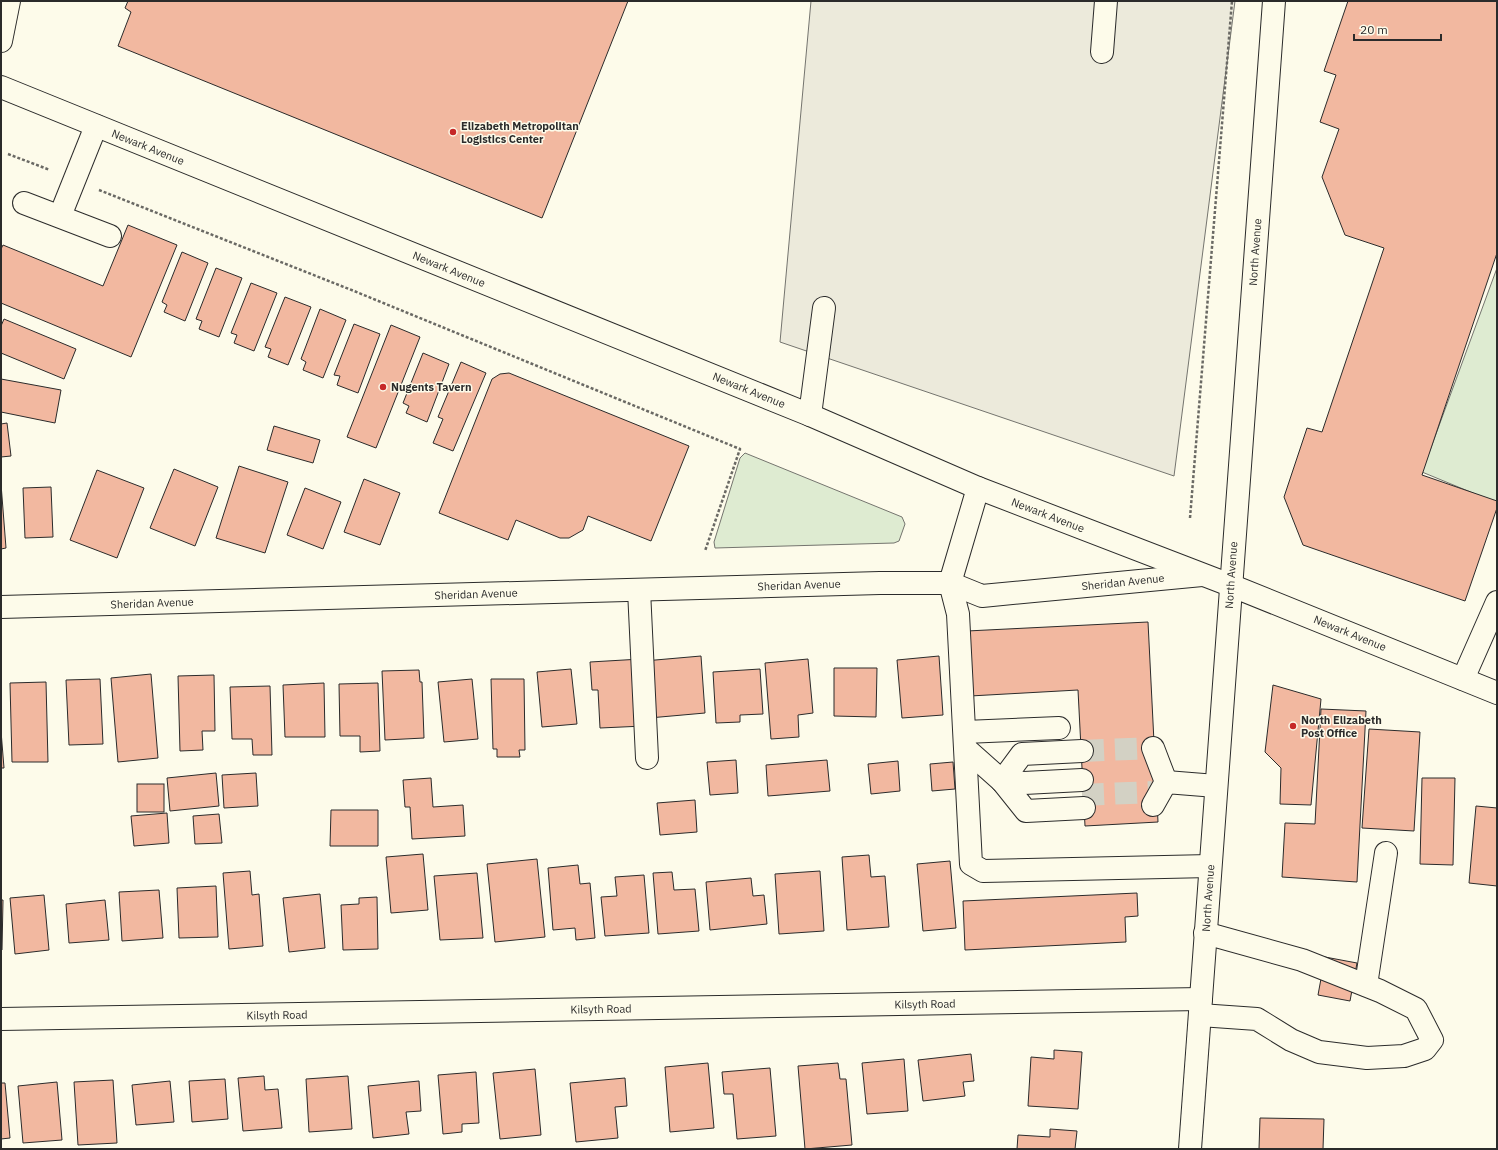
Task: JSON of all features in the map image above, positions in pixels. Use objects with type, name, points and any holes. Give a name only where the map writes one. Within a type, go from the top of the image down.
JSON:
[{"type":"main road","points":[[1,41],[9,1]]},
{"type":"main road","points":[[1102,52],[1106,1]]},
{"type":"main road","name":"North Avenue","points":[[1190,1149],[1230,585],[1274,1]]},
{"type":"main road","name":"Newark Avenue","points":[[1,87],[810,415],[978,488],[1230,585],[1497,693]]},
{"type":"main road","points":[[60,216],[96,126]]},
{"type":"main road","points":[[24,203],[110,236]]},
{"type":"main road","points":[[810,415],[824,308]]},
{"type":"main road","points":[[978,488],[950,583],[958,614],[971,864],[983,871],[1210,866]]},
{"type":"main road","name":"Sheridan Avenue","points":[[1,608],[950,583],[982,596],[1202,574]]},
{"type":"main road","points":[[639,590],[647,758]]},
{"type":"main road","points":[[1463,679],[1497,602]]},
{"type":"main road","points":[[965,740],[1059,728]]},
{"type":"main road","points":[[965,740],[1002,781],[1026,811],[1082,780],[1023,768],[1002,781]]},
{"type":"main road","points":[[1155,778],[1216,786]]},
{"type":"main road","points":[[1205,933],[1302,960],[1366,985],[1372,958],[1386,853]]},
{"type":"main road","name":"Kilsyth Road","points":[[1,1019],[1200,1007],[1257,1019],[1291,1040],[1320,1052],[1367,1058],[1404,1056],[1425,1049],[1432,1040],[1416,1009],[1366,985]]},
{"type":"path","points":[[1190,518],[1232,1]]},
{"type":"path","points":[[8,154],[354,291],[740,449],[705,551]]},
{"type":"green space","points":[[1497,268],[1497,503],[1422,472]]},
{"type":"green space","points":[[745,453],[902,517],[905,524],[899,541],[894,543],[715,548],[714,542],[740,458]]},
{"type":"shaded area","points":[[811,1],[1235,1],[1174,476],[780,342]]},
{"type":"building","name":"Elizabeth Metropolitan Logistics Center","points":[[128,1],[628,1],[542,218],[118,46],[131,12],[125,8]]},
{"type":"building","points":[[1348,1],[1497,1],[1497,253],[1422,475],[1497,501],[1497,508],[1465,601],[1303,545],[1284,497],[1307,428],[1322,432],[1384,248],[1345,235],[1322,177],[1339,129],[1320,122],[1336,75],[1324,71]]},
{"type":"building","points":[[128,225],[177,245],[131,357],[1,303],[1,249],[3,245],[103,286]]},
{"type":"building","points":[[182,252],[208,263],[185,321],[164,312],[167,305],[162,302]]},
{"type":"building","points":[[216,268],[242,278],[219,337],[199,329],[202,321],[196,319]]},
{"type":"building","points":[[251,283],[277,293],[254,351],[234,343],[237,335],[231,333]]},
{"type":"building","points":[[285,297],[311,307],[288,365],[268,357],[271,349],[265,347]]},
{"type":"building","points":[[320,309],[346,320],[323,378],[303,370],[306,362],[301,359]]},
{"type":"building","points":[[4,319],[76,349],[64,379],[1,353],[1,326]]},
{"type":"building","points":[[354,324],[380,334],[358,393],[337,385],[340,376],[334,375]]},
{"type":"building","name":"Nugents Tavern","points":[[391,325],[420,337],[376,448],[347,437]]},
{"type":"building","points":[[423,353],[449,364],[427,422],[406,413],[409,406],[403,403]]},
{"type":"building","points":[[461,362],[486,373],[453,451],[433,443],[443,419],[438,417]]},
{"type":"building","points":[[509,373],[689,446],[651,541],[588,516],[583,530],[569,538],[560,538],[516,520],[508,540],[439,513],[492,379],[500,374]]},
{"type":"building","points":[[1,379],[61,390],[55,423],[1,412]]},
{"type":"building","points":[[7,423],[11,456],[1,457],[1,424]]},
{"type":"building","points":[[274,426],[320,440],[313,463],[267,450]]},
{"type":"building","points":[[239,466],[288,482],[265,553],[216,538]]},
{"type":"building","points":[[174,469],[218,487],[195,546],[150,528]]},
{"type":"building","points":[[97,470],[144,488],[117,558],[70,540]]},
{"type":"building","points":[[364,479],[400,493],[380,545],[344,532]]},
{"type":"building","points":[[1,484],[6,548],[1,549]]},
{"type":"building","points":[[51,487],[53,537],[25,538],[23,488]]},
{"type":"building","points":[[305,488],[341,502],[323,549],[287,535]]},
{"type":"building","points":[[1148,622],[1158,822],[1085,826],[1078,690],[970,696],[967,631]]},
{"type":"building","points":[[701,656],[705,713],[649,718],[644,661]]},
{"type":"building","points":[[939,656],[943,715],[902,718],[897,660]]},
{"type":"building","points":[[641,659],[644,726],[600,728],[598,690],[592,690],[590,662]]},
{"type":"building","points":[[808,659],[813,713],[798,715],[799,737],[771,739],[765,663]]},
{"type":"building","points":[[834,668],[877,668],[876,717],[834,716]]},
{"type":"building","points":[[571,669],[577,724],[542,727],[537,672]]},
{"type":"building","points":[[760,669],[763,714],[740,715],[740,722],[716,723],[713,672]]},
{"type":"building","points":[[419,670],[420,682],[422,682],[424,738],[385,740],[382,671]]},
{"type":"building","points":[[151,674],[158,758],[118,762],[111,678]]},
{"type":"building","points":[[214,675],[215,731],[202,731],[203,750],[180,751],[178,676]]},
{"type":"building","points":[[100,679],[103,744],[69,745],[66,680]]},
{"type":"building","points":[[472,679],[478,739],[444,742],[438,682]]},
{"type":"building","points":[[491,679],[524,679],[525,750],[519,750],[520,757],[497,757],[497,749],[493,749]]},
{"type":"building","points":[[46,682],[48,762],[12,762],[10,683]]},
{"type":"building","points":[[324,683],[325,737],[285,737],[283,685]]},
{"type":"building","points":[[378,683],[380,751],[360,752],[360,736],[340,736],[339,684]]},
{"type":"building","name":"North Elizabeth Post Office","points":[[1273,685],[1321,699],[1311,805],[1280,804],[1281,768],[1265,752]]},
{"type":"building","points":[[270,686],[272,755],[253,755],[252,739],[232,739],[230,687]]},
{"type":"building","points":[[1321,709],[1366,711],[1357,882],[1282,877],[1285,823],[1315,824]]},
{"type":"building","points":[[1369,729],[1420,732],[1414,831],[1362,828]]},
{"type":"building","points":[[1,731],[4,768],[1,768]]},
{"type":"building","points":[[736,760],[738,793],[710,795],[707,762]]},
{"type":"building","points":[[827,760],[830,791],[768,796],[766,765]]},
{"type":"building","points":[[898,761],[900,791],[871,794],[868,764]]},
{"type":"building","points":[[953,762],[955,789],[932,791],[930,764]]},
{"type":"building","points":[[216,773],[219,806],[170,811],[167,778]]},
{"type":"building","points":[[256,773],[258,806],[224,808],[222,775]]},
{"type":"building","points":[[431,778],[433,807],[463,805],[465,836],[412,839],[410,807],[405,807],[403,780]]},
{"type":"building","points":[[1422,778],[1455,778],[1453,865],[1420,864]]},
{"type":"building","points":[[137,784],[164,784],[164,812],[137,812]]},
{"type":"building","points":[[695,800],[697,832],[660,835],[657,803]]},
{"type":"building","points":[[1476,806],[1497,808],[1497,886],[1469,883]]},
{"type":"building","points":[[331,810],[378,810],[378,846],[330,846]]},
{"type":"building","points":[[167,813],[169,843],[134,846],[131,816]]},
{"type":"building","points":[[219,814],[222,843],[195,844],[193,816]]},
{"type":"building","points":[[423,854],[428,910],[391,913],[386,857]]},
{"type":"building","points":[[869,855],[871,877],[885,876],[889,927],[847,930],[842,857]]},
{"type":"building","points":[[537,859],[545,937],[495,942],[487,864]]},
{"type":"building","points":[[950,861],[956,928],[923,931],[917,864]]},
{"type":"building","points":[[578,865],[580,884],[590,883],[595,938],[576,940],[575,928],[553,930],[548,868]]},
{"type":"building","points":[[250,871],[252,895],[259,894],[263,946],[229,949],[223,873]]},
{"type":"building","points":[[820,871],[824,931],[779,934],[775,874]]},
{"type":"building","points":[[672,872],[674,890],[695,889],[699,931],[658,934],[653,873]]},
{"type":"building","points":[[477,873],[483,938],[440,940],[434,876]]},
{"type":"building","points":[[644,875],[649,933],[605,936],[601,897],[617,896],[615,877]]},
{"type":"building","points":[[751,878],[753,896],[764,895],[767,924],[710,930],[706,882]]},
{"type":"building","points":[[216,886],[218,937],[179,938],[177,888]]},
{"type":"building","points":[[159,890],[163,938],[122,941],[119,892]]},
{"type":"building","points":[[1137,893],[1138,916],[1125,917],[1126,942],[965,950],[963,901]]},
{"type":"building","points":[[320,894],[325,948],[289,952],[283,898]]},
{"type":"building","points":[[44,895],[49,950],[15,954],[10,898]]},
{"type":"building","points":[[377,897],[378,949],[343,950],[341,905],[359,904],[359,898]]},
{"type":"building","points":[[1,900],[3,900],[2,950],[1,950]]},
{"type":"building","points":[[105,900],[109,940],[69,943],[66,904]]},
{"type":"building","points":[[1325,957],[1357,963],[1350,1001],[1318,995]]},
{"type":"building","points":[[1054,1050],[1082,1052],[1078,1109],[1028,1106],[1031,1057],[1054,1059]]},
{"type":"building","points":[[971,1054],[974,1081],[963,1082],[965,1096],[923,1101],[918,1060]]},
{"type":"building","points":[[904,1059],[908,1111],[867,1114],[862,1063]]},
{"type":"building","points":[[708,1063],[714,1128],[670,1132],[665,1067]]},
{"type":"building","points":[[838,1063],[840,1079],[846,1079],[852,1145],[805,1149],[798,1066]]},
{"type":"building","points":[[770,1068],[776,1136],[737,1139],[733,1094],[724,1094],[722,1072]]},
{"type":"building","points":[[535,1069],[541,1135],[500,1139],[493,1073]]},
{"type":"building","points":[[476,1072],[479,1123],[462,1124],[462,1132],[443,1134],[438,1075]]},
{"type":"building","points":[[264,1076],[265,1090],[278,1089],[282,1128],[243,1131],[238,1078]]},
{"type":"building","points":[[348,1076],[352,1129],[309,1132],[306,1079]]},
{"type":"building","points":[[625,1078],[627,1106],[615,1107],[618,1138],[576,1142],[570,1083]]},
{"type":"building","points":[[225,1079],[228,1119],[192,1122],[189,1081]]},
{"type":"building","points":[[113,1080],[117,1143],[78,1145],[74,1082]]},
{"type":"building","points":[[170,1081],[174,1122],[136,1125],[132,1085]]},
{"type":"building","points":[[419,1081],[421,1111],[406,1112],[409,1134],[373,1138],[368,1086]]},
{"type":"building","points":[[57,1082],[62,1140],[23,1143],[18,1086]]},
{"type":"building","points":[[1,1083],[5,1083],[10,1138],[1,1139]]},
{"type":"building","points":[[1260,1118],[1324,1119],[1323,1149],[1259,1149]]},
{"type":"building","points":[[1050,1129],[1077,1131],[1075,1149],[1017,1149],[1018,1135],[1050,1137]]},
{"type":"tunnel","points":[[1082,751],[1153,748]]},
{"type":"tunnel","points":[[1082,795],[1152,792]]},
{"type":"place","name":"Elizabeth Metropolitan Logistics Center","points":[[453,132]]},
{"type":"place","name":"Nugents Tavern","points":[[383,387]]},
{"type":"place","name":"North Elizabeth Post Office","points":[[1293,726]]}]
